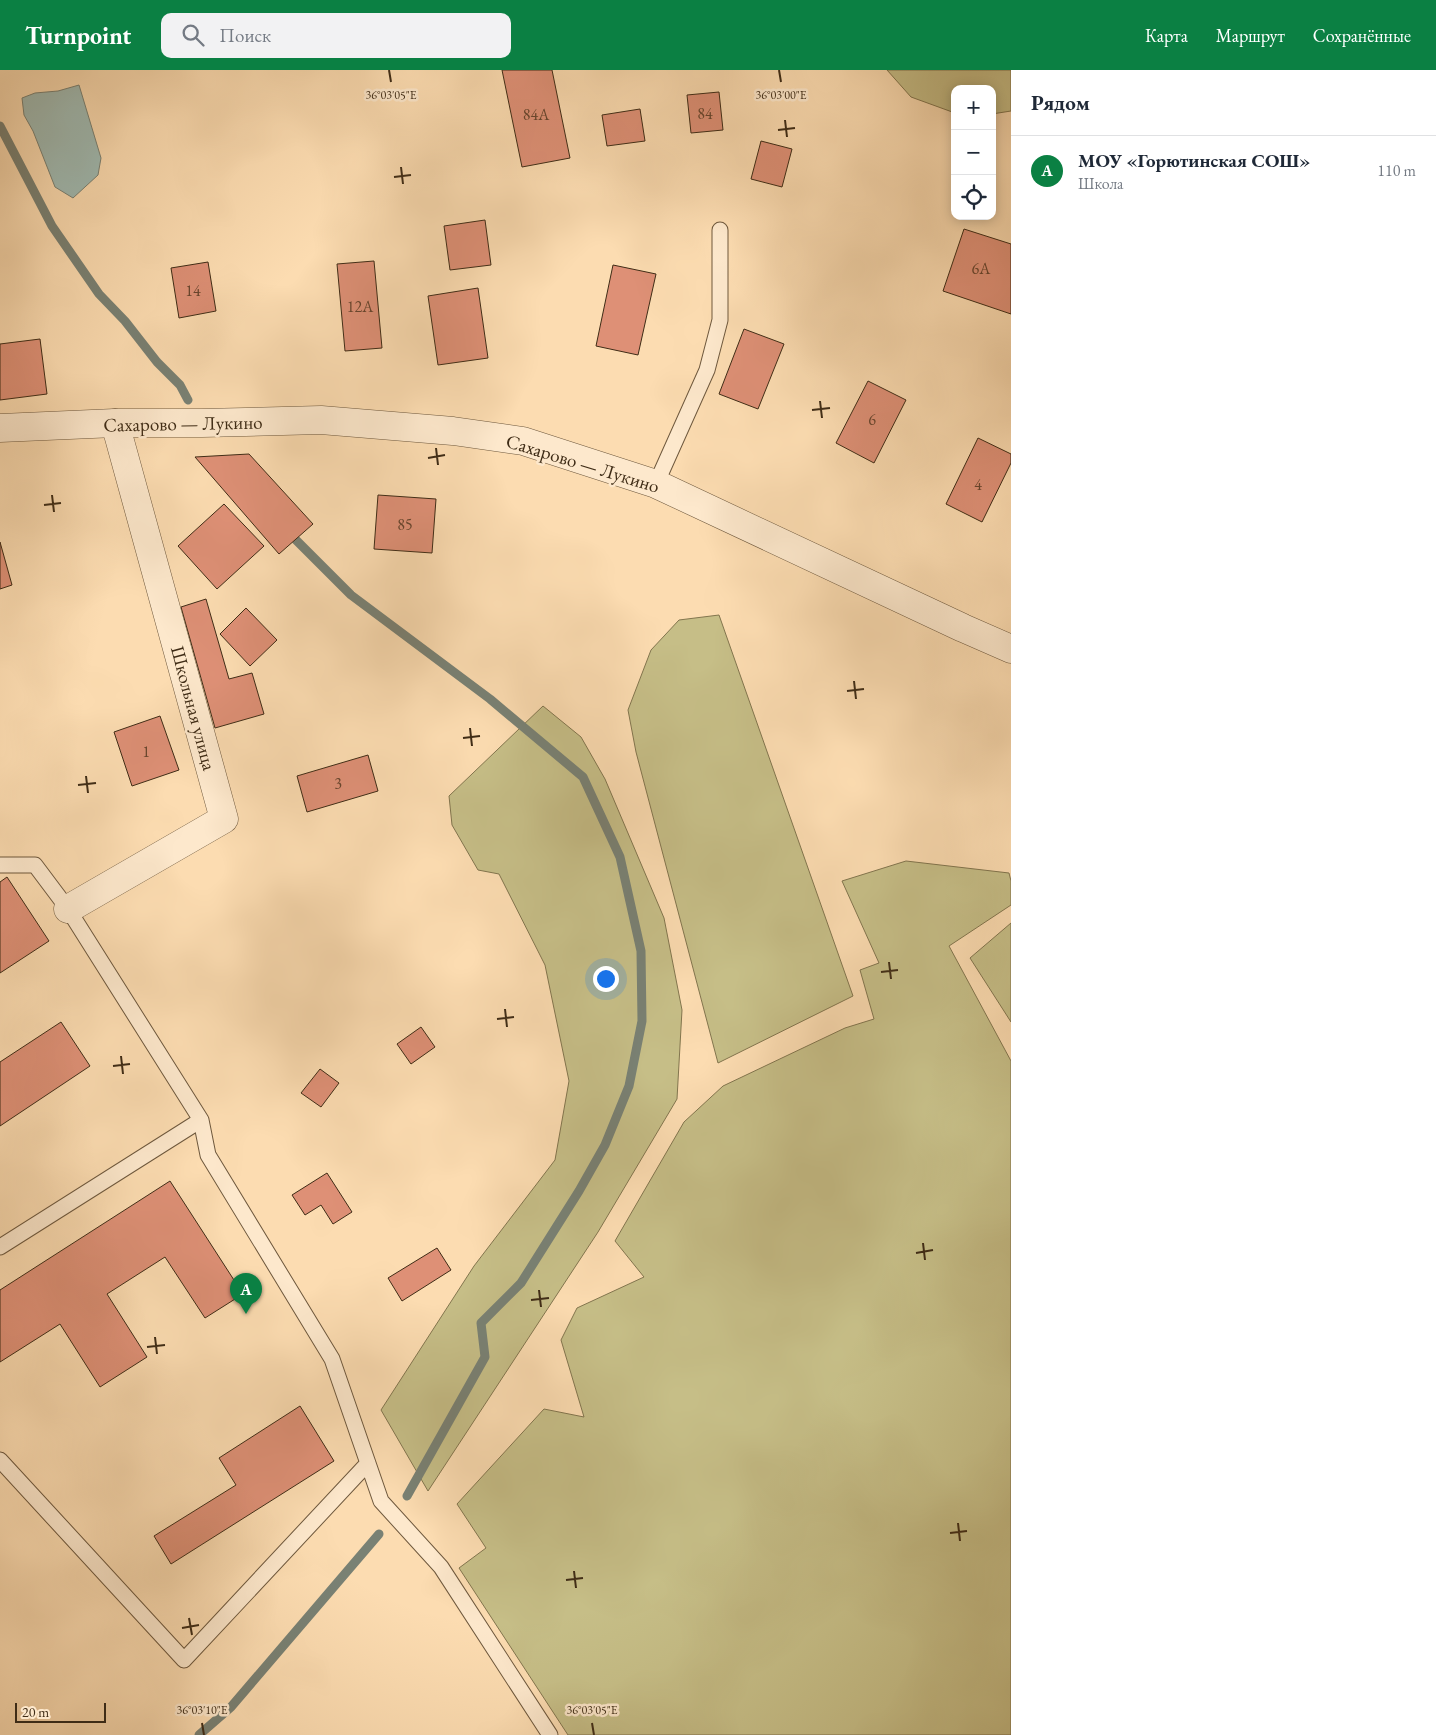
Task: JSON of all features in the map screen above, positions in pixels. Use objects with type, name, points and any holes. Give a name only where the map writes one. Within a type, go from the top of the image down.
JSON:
[{"type":"street","name":"Сахарово — Лукино","points":[[0,428],[116,423],[202,424],[321,420],[453,430],[523,441],[656,484],[1011,650]]},
{"type":"street","name":"Школьная улица","points":[[68,909],[224,819],[116,423]]},
{"type":"lane","points":[[656,484],[707,370],[720,320],[720,230]]},
{"type":"lane","points":[[0,865],[35,865],[68,909],[201,1120],[208,1155],[332,1359],[381,1501],[441,1567],[550,1735]]},
{"type":"lane","points":[[0,1247],[201,1120]]},
{"type":"lane","points":[[0,1460],[184,1660],[368,1463]]},
{"type":"shaded area","points":[[887,70],[1011,70],[1011,111],[996,113],[996,85],[951,85],[951,112],[911,97]]},
{"type":"shaded area","points":[[719,615],[853,996],[718,1063],[636,752],[628,710],[651,650],[679,620]]},
{"type":"shaded area","points":[[543,706],[581,737],[605,779],[664,918],[682,1010],[677,1099],[598,1232],[428,1491],[381,1410],[474,1266],[555,1160],[569,1081],[545,965],[499,874],[478,870],[452,825],[449,796]]},
{"type":"shaded area","points":[[906,861],[1009,873],[1011,881],[1011,905],[949,946],[1011,1061],[1011,1735],[568,1735],[459,1568],[486,1548],[457,1504],[544,1409],[584,1417],[561,1340],[577,1308],[644,1277],[615,1241],[684,1122],[723,1086],[845,1028],[874,1019],[860,970],[879,963],[842,881]]},
{"type":"shaded area","points":[[1011,923],[1011,1022],[970,958]]},
{"type":"water","points":[[79,85],[101,158],[98,175],[73,198],[55,187],[33,131],[24,115],[22,98],[35,93],[58,91]]},
{"type":"building","points":[[502,70],[552,70],[570,158],[522,167]]},
{"type":"building","points":[[719,92],[723,130],[691,133],[687,95]]},
{"type":"building","points":[[640,109],[645,141],[607,146],[602,115]]},
{"type":"building","points":[[761,141],[792,149],[782,187],[751,179]]},
{"type":"building","points":[[485,220],[491,265],[450,270],[444,226]]},
{"type":"building","points":[[964,229],[1011,244],[1011,314],[943,291]]},
{"type":"building","points":[[374,261],[382,348],[345,351],[337,264]]},
{"type":"building","points":[[208,262],[216,311],[179,318],[171,268]]},
{"type":"building","points":[[613,265],[656,274],[638,355],[596,346]]},
{"type":"building","points":[[478,288],[488,358],[438,365],[428,296]]},
{"type":"building","points":[[744,329],[784,344],[758,409],[719,394]]},
{"type":"building","points":[[40,339],[47,394],[0,400],[0,344]]},
{"type":"building","points":[[868,381],[906,400],[874,463],[836,443]]},
{"type":"building","points":[[978,438],[1011,454],[1011,463],[982,522],[946,504]]},
{"type":"building","points":[[249,454],[313,524],[279,554],[195,457]]},
{"type":"building","points":[[378,495],[436,499],[432,553],[374,549]]},
{"type":"building","points":[[224,504],[264,546],[217,589],[178,546]]},
{"type":"building","points":[[0,542],[12,585],[0,589]]},
{"type":"building","points":[[206,599],[229,679],[252,673],[264,714],[215,728],[181,607]]},
{"type":"building","points":[[246,608],[277,640],[250,666],[220,634]]},
{"type":"building","points":[[160,716],[179,770],[132,786],[114,732]]},
{"type":"building","points":[[368,755],[378,791],[307,812],[297,776]]},
{"type":"building","points":[[7,877],[49,941],[0,973],[0,882]]},
{"type":"building","points":[[61,1022],[90,1066],[0,1126],[0,1062]]},
{"type":"building","points":[[421,1027],[435,1047],[411,1064],[397,1044]]},
{"type":"building","points":[[320,1069],[339,1083],[321,1107],[301,1093]]},
{"type":"building","points":[[327,1173],[352,1212],[333,1224],[321,1205],[305,1215],[292,1195]]},
{"type":"building","points":[[170,1181],[243,1294],[205,1318],[165,1257],[107,1294],[147,1357],[100,1387],[60,1324],[0,1362],[0,1290]]},
{"type":"building","points":[[437,1248],[451,1270],[402,1301],[388,1278]]},
{"type":"building","points":[[300,1406],[334,1461],[171,1564],[154,1536],[236,1485],[219,1458]]},
{"type":"waterway","points":[[0,126],[52,226],[99,294],[125,321],[157,362],[180,385],[188,400]]},
{"type":"waterway","points":[[296,540],[351,595],[490,699],[583,777],[620,857],[641,951],[642,1021],[629,1086],[605,1145],[579,1191],[521,1283],[481,1323],[485,1357],[407,1496]]},
{"type":"waterway","points":[[199,1735],[231,1707],[379,1534]]},
{"type":"place","name":"МОУ «Горютинская СОШ»","points":[[246,1314]]}]
